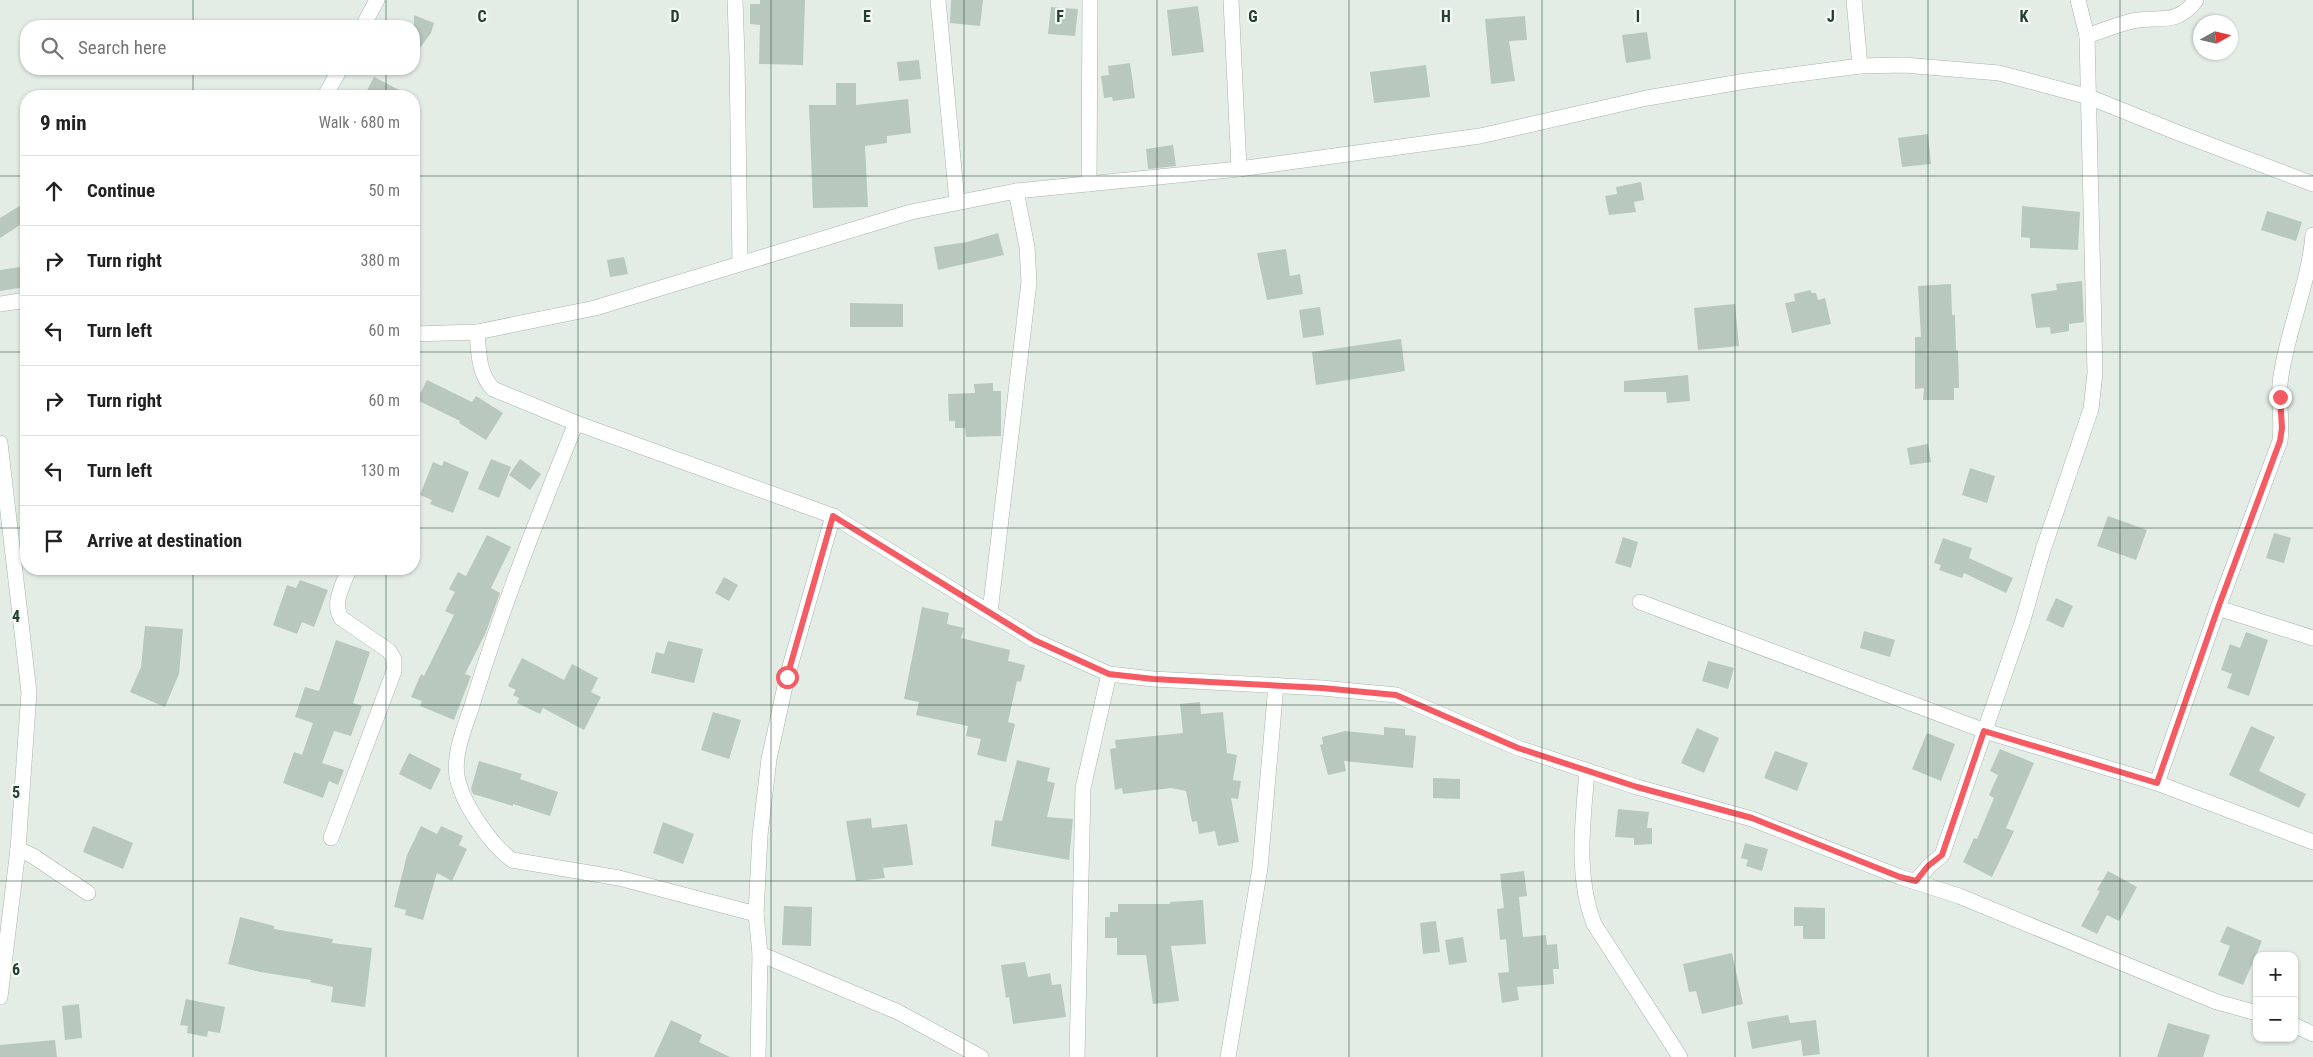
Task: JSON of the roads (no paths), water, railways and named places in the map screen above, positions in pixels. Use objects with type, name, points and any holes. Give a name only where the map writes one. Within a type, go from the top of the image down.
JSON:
[{"type":"street","points":[[366,20],[377,0]]},
{"type":"street","points":[[734,0],[737,57],[740,262]]},
{"type":"street","points":[[938,0],[957,202]]},
{"type":"street","points":[[1089,184],[1090,0]]},
{"type":"street","points":[[1231,0],[1239,169]]},
{"type":"street","points":[[1854,0],[1860,66]]},
{"type":"street","points":[[1916,881],[1928,866],[1942,855],[2024,620],[2043,550],[2091,408],[2095,373],[2089,96],[2086,36],[2078,0]]},
{"type":"street","points":[[2086,36],[2134,21],[2163,20],[2188,12],[2196,0]]},
{"type":"street","points":[[420,336],[477,332],[594,308],[740,262],[910,212],[957,202],[1016,192],[1239,169],[1480,136],[1647,98],[1746,81],[1860,66],[1904,65],[1999,73],[2089,96],[2176,132],[2313,184]]},
{"type":"street","points":[[328,90],[337,75]]},
{"type":"street","points":[[990,612],[1029,282],[1027,248],[1016,192]]},
{"type":"street","points":[[2157,783],[2218,608],[2280,441],[2282,428],[2280,376],[2311,258],[2313,235]]},
{"type":"street","points":[[0,304],[20,301]]},
{"type":"street","points":[[477,332],[481,368],[485,380],[493,388],[576,423],[833,516],[1034,640],[1109,674],[1153,679],[1396,695],[1518,748],[1587,771],[1752,818],[1900,877],[1959,896],[2217,1002],[2253,1012]]},
{"type":"street","points":[[576,423],[538,516],[488,651],[458,751],[457,776],[465,800],[499,851],[512,860],[618,878],[756,914]]},
{"type":"street","points":[[0,443],[28,692],[18,849],[0,997]]},
{"type":"street","points":[[758,1057],[760,954],[756,914],[760,835],[769,759],[787,677],[833,516]]},
{"type":"street","points":[[331,838],[394,671],[394,659],[389,651],[341,618],[337,611],[337,603],[347,575]]},
{"type":"street","points":[[1640,602],[1984,731],[2157,783],[2313,842]]},
{"type":"street","points":[[2218,608],[2313,638]]},
{"type":"street","points":[[1077,1057],[1083,788],[1109,674]]},
{"type":"street","points":[[1228,1057],[1260,868],[1276,686]]},
{"type":"street","points":[[1587,771],[1580,852],[1586,903],[1594,924],[1680,1057]]},
{"type":"street","points":[[18,849],[33,856],[88,893]]},
{"type":"street","points":[[760,954],[898,1012],[981,1057]]},
{"type":"street","points":[[2298,1027],[2313,1034]]}]
